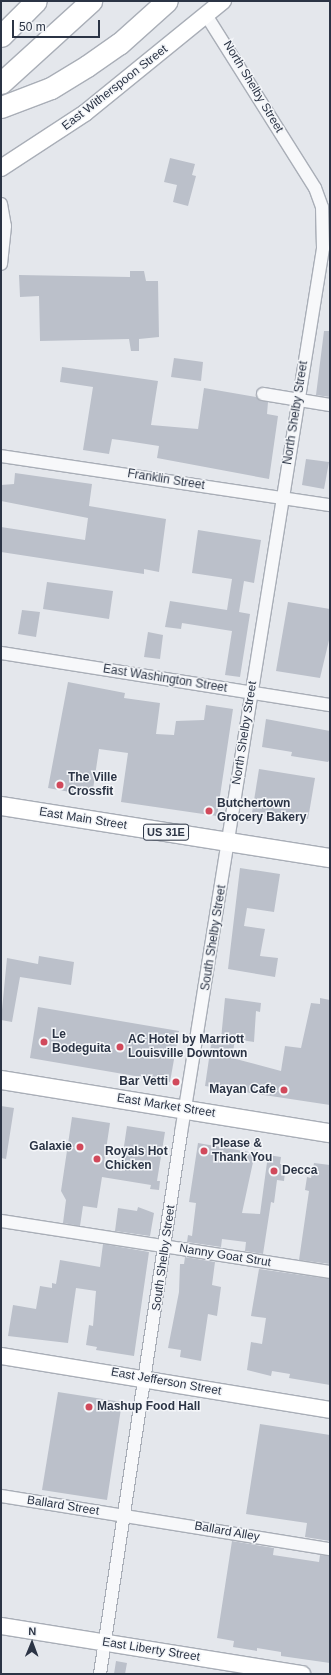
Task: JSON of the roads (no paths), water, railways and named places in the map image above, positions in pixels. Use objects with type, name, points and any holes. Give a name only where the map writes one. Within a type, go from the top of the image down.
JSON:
[{"type":"highway","points":[[1,36],[36,1]]},
{"type":"highway","points":[[1,83],[74,1]]},
{"type":"highway","points":[[1,83],[92,1]]},
{"type":"highway","points":[[87,66],[151,1]]},
{"type":"highway","points":[[1,107],[50,88],[87,66],[119,44],[167,1]]},
{"type":"main road","name":"East Main Street","points":[[1,806],[330,858]]},
{"type":"main road","name":"East Market Street","points":[[1,1080],[330,1133]]},
{"type":"street","name":"East Witherspoon Street","points":[[1,168],[84,113],[224,1]]},
{"type":"street","name":"North Shelby Street","points":[[206,15],[321,201],[323,248],[228,842]]},
{"type":"street","points":[[1,204],[5,226],[1,264]]},
{"type":"street","points":[[263,394],[330,405]]},
{"type":"street","name":"Franklin Street","points":[[1,456],[330,505]]},
{"type":"street","name":"East Washington Street","points":[[1,653],[330,705]]},
{"type":"street","name":"South Shelby Street","points":[[100,1674],[166,1247],[185,1109],[228,842]]},
{"type":"street","name":"Nanny Goat Strut","points":[[1,1221],[330,1272]]},
{"type":"street","name":"East Jefferson Street","points":[[1,1356],[145,1378],[330,1410]]},
{"type":"street","name":"Ballard Street","points":[[1,1496],[124,1516]]},
{"type":"street","name":"Ballard Alley","points":[[124,1516],[330,1549]]},
{"type":"street","name":"East Liberty Street","points":[[1,1626],[302,1674]]},
{"type":"place","name":"The Ville Crossfit","points":[[60,785]]},
{"type":"place","name":"Butchertown Grocery Bakery","points":[[209,811]]},
{"type":"place","name":"Le Bodeguita","points":[[44,1042]]},
{"type":"place","name":"AC Hotel by Marriott Louisville Downtown","points":[[120,1047]]},
{"type":"place","name":"Bar Vetti","points":[[176,1082]]},
{"type":"place","name":"Mayan Cafe","points":[[284,1090]]},
{"type":"place","name":"Galaxie","points":[[80,1147]]},
{"type":"place","name":"Please & Thank You","points":[[204,1151]]},
{"type":"place","name":"Royals Hot Chicken","points":[[97,1159]]},
{"type":"place","name":"Decca","points":[[274,1171]]},
{"type":"place","name":"Mashup Food Hall","points":[[89,1407]]}]
